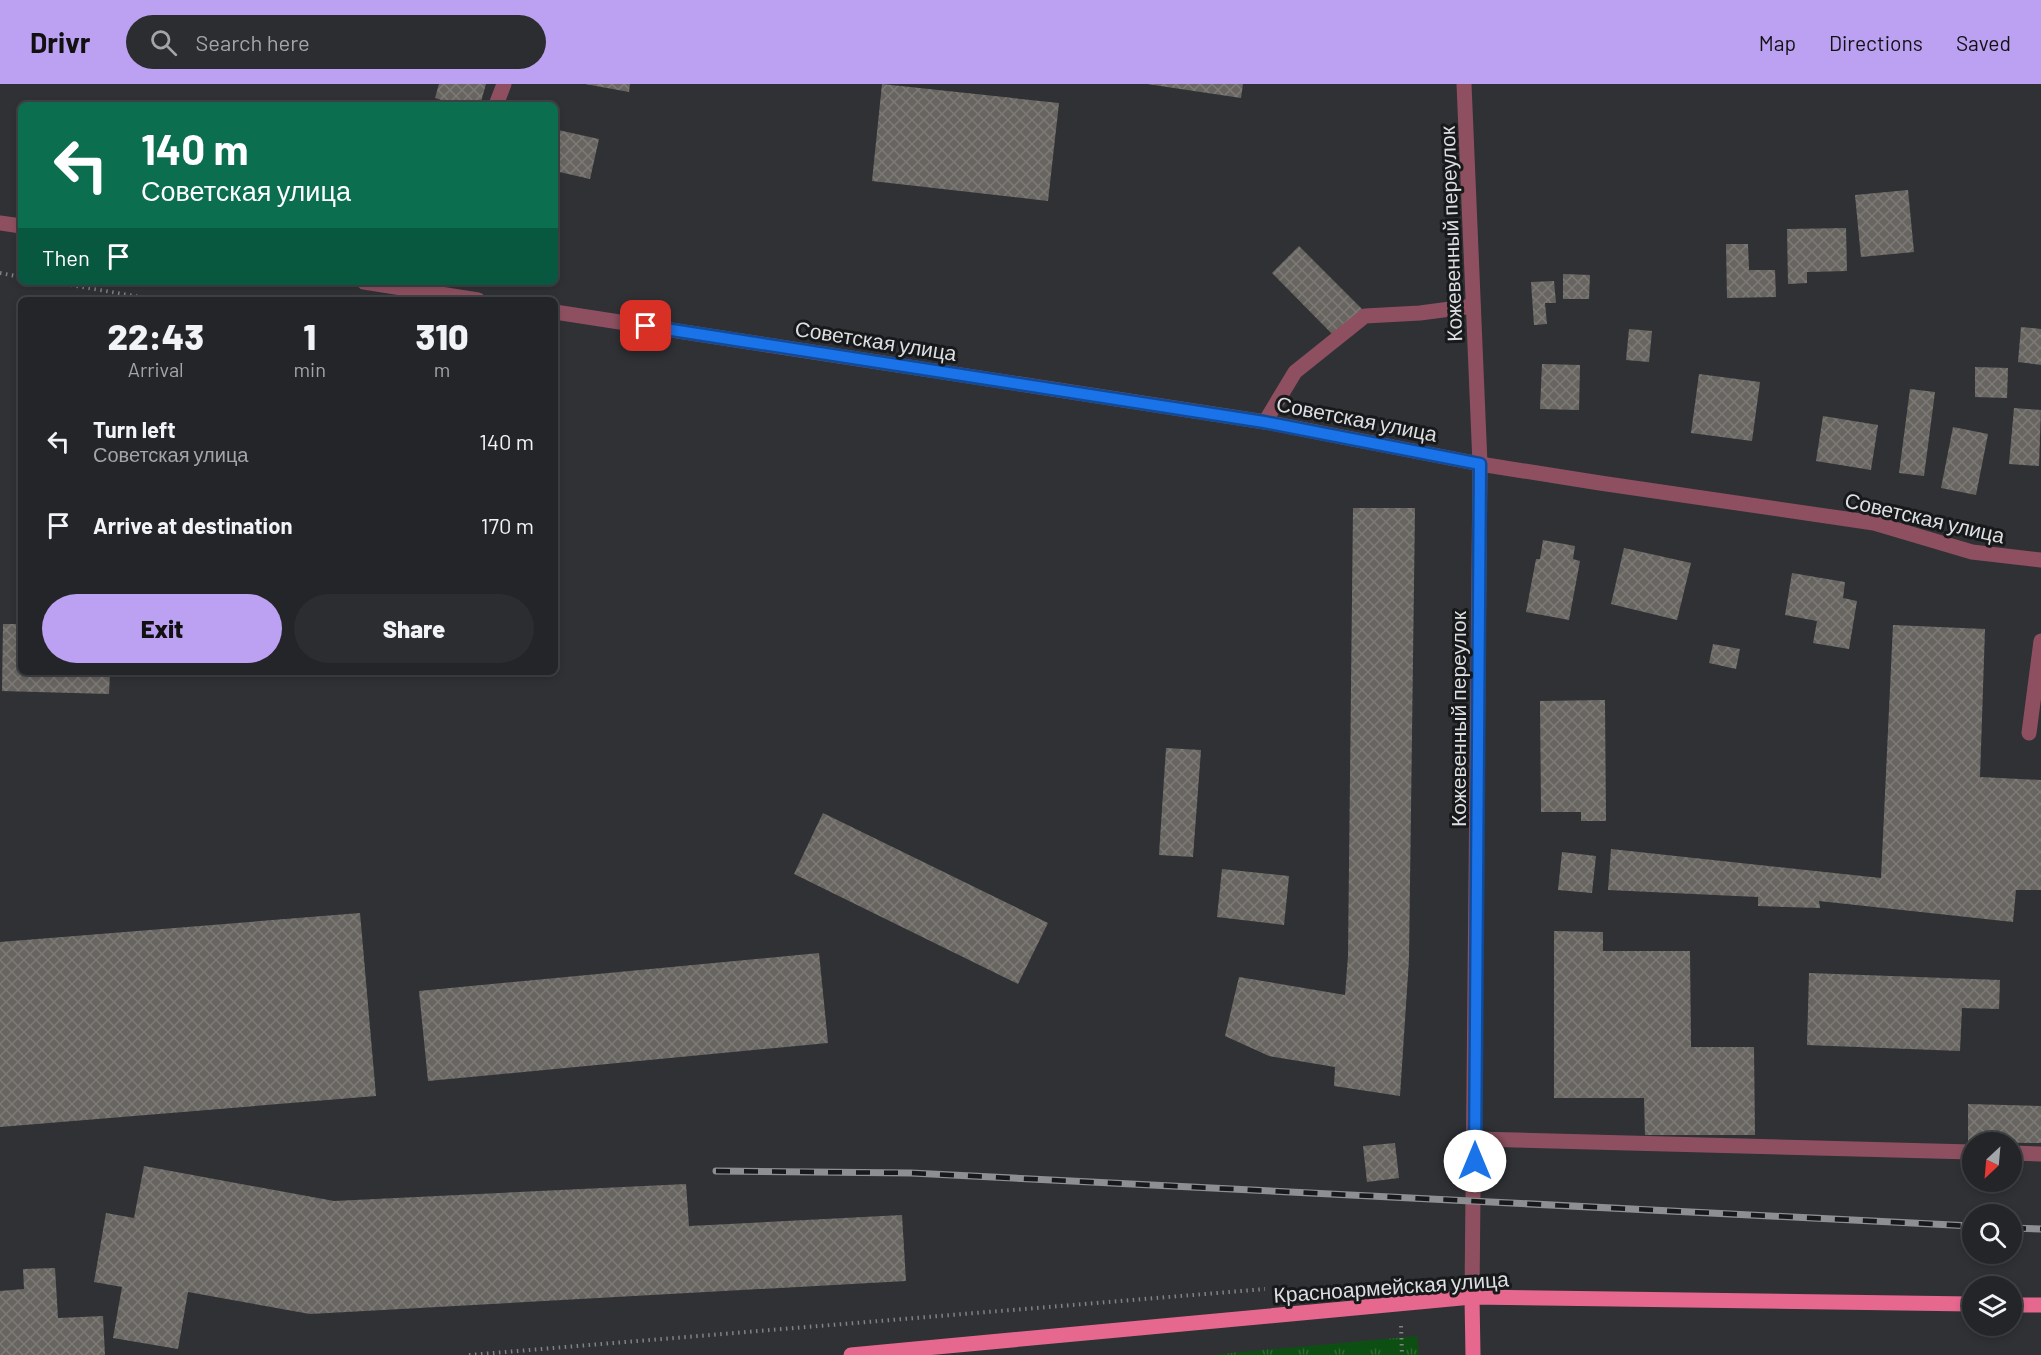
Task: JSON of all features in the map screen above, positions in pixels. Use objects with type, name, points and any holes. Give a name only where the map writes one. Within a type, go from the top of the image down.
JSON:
[{"type":"main road","name":"Красноармейская улица","points":[[851,1355],[1472,1297],[1962,1304]]},
{"type":"main road","name":"Кожевенный переулок","points":[[1472,1297],[1473,1355]]},
{"type":"main road","points":[[2022,1305],[2041,1305]]},
{"type":"street","points":[[497,102],[504,84]]},
{"type":"street","name":"Кожевенный переулок","points":[[1464,84],[1480,464],[1472,1297]]},
{"type":"street","points":[[0,223],[18,226]]},
{"type":"street","points":[[404,285],[430,287],[467,297]]},
{"type":"street","points":[[1264,422],[1295,372],[1365,316],[1420,313],[1473,306]]},
{"type":"street","name":"Советская улица","points":[[558,312],[1264,422],[1480,464],[1874,523],[1972,552],[2041,560]]},
{"type":"street","points":[[2029,733],[2041,641]]},
{"type":"street","points":[[1475,1139],[1962,1152]]},
{"type":"street","points":[[2022,1153],[2041,1154]]},
{"type":"path","points":[[0,273],[18,276]]},
{"type":"path","points":[[70,285],[140,297]]},
{"type":"path","points":[[469,1355],[1268,1289]]},
{"type":"path","points":[[1400,1304],[1402,1355]]},
{"type":"green space","points":[[1417,1336],[1419,1355],[1210,1355]]},
{"type":"building","points":[[439,84],[486,84],[481,102],[448,102],[435,98]]},
{"type":"building","points":[[585,84],[630,84],[629,92]]},
{"type":"building","points":[[882,84],[1059,103],[1048,201],[872,181]]},
{"type":"building","points":[[1147,84],[1243,84],[1241,98]]},
{"type":"building","points":[[558,130],[599,139],[590,179],[558,172]]},
{"type":"building","points":[[1908,190],[1914,252],[1861,257],[1855,195]]},
{"type":"building","points":[[1846,228],[1847,271],[1807,272],[1807,283],[1788,284],[1787,229]]},
{"type":"building","points":[[1726,244],[1748,244],[1749,270],[1775,270],[1776,297],[1727,298]]},
{"type":"building","points":[[1299,246],[1363,310],[1335,337],[1272,273]]},
{"type":"building","points":[[1563,274],[1590,275],[1589,299],[1563,299]]},
{"type":"building","points":[[1554,281],[1556,303],[1545,303],[1547,324],[1534,325],[1531,282]]},
{"type":"building","points":[[2021,327],[2041,329],[2041,365],[2018,362]]},
{"type":"building","points":[[1629,329],[1652,331],[1649,362],[1626,360]]},
{"type":"building","points":[[1542,364],[1580,365],[1579,410],[1540,409]]},
{"type":"building","points":[[1975,367],[2008,368],[2007,398],[1975,397]]},
{"type":"building","points":[[1699,374],[1760,382],[1752,441],[1691,433]]},
{"type":"building","points":[[1910,389],[1935,392],[1924,476],[1899,473]]},
{"type":"building","points":[[2014,408],[2041,410],[2039,466],[2009,464]]},
{"type":"building","points":[[1823,416],[1878,425],[1871,470],[1816,461]]},
{"type":"building","points":[[1953,427],[1988,434],[1976,495],[1941,488]]},
{"type":"building","points":[[1353,508],[1415,508],[1409,959],[1400,1096],[1334,1086],[1335,1067],[1269,1056],[1225,1036],[1239,977],[1345,995],[1348,956]]},
{"type":"building","points":[[1543,540],[1575,546],[1573,559],[1580,561],[1569,620],[1526,612],[1536,559],[1540,559]]},
{"type":"building","points":[[1624,548],[1691,563],[1677,620],[1611,604]]},
{"type":"building","points":[[1792,573],[1845,582],[1843,598],[1857,601],[1849,649],[1813,643],[1817,621],[1785,615]]},
{"type":"building","points":[[3,624],[18,624],[18,675],[110,675],[109,694],[2,691]]},
{"type":"building","points":[[1893,625],[1985,629],[1980,777],[2041,780],[2041,890],[2016,890],[2013,922],[1819,901],[1820,908],[1758,906],[1758,897],[1608,890],[1611,849],[1881,878]]},
{"type":"building","points":[[1713,644],[1740,649],[1736,669],[1709,663]]},
{"type":"building","points":[[1605,700],[1606,821],[1581,821],[1581,812],[1541,812],[1540,701]]},
{"type":"building","points":[[1166,748],[1201,750],[1193,857],[1159,855]]},
{"type":"building","points":[[823,813],[1048,923],[1018,984],[794,874]]},
{"type":"building","points":[[1562,852],[1596,856],[1592,893],[1558,890]]},
{"type":"building","points":[[1222,869],[1289,876],[1284,925],[1217,917]]},
{"type":"building","points":[[360,913],[376,1096],[0,1127],[0,942]]},
{"type":"building","points":[[1554,931],[1603,932],[1603,951],[1690,951],[1691,1047],[1754,1047],[1755,1135],[1645,1135],[1644,1098],[1554,1098]]},
{"type":"building","points":[[819,953],[828,1043],[428,1081],[419,991]]},
{"type":"building","points":[[1809,973],[2000,980],[1999,1009],[1962,1008],[1960,1051],[1807,1045]]},
{"type":"building","points":[[1968,1104],[2041,1106],[2041,1143],[2022,1143],[2022,1132],[1968,1132]]},
{"type":"building","points":[[1395,1143],[1399,1178],[1367,1182],[1363,1146]]},
{"type":"building","points":[[144,1166],[334,1201],[686,1184],[689,1226],[902,1215],[906,1281],[310,1314],[188,1292],[178,1349],[113,1338],[122,1287],[94,1282],[106,1213],[134,1218]]},
{"type":"building","points":[[55,1268],[58,1318],[103,1316],[105,1355],[0,1355],[0,1291],[24,1289],[23,1269]]},
{"type":"railway","points":[[716,1171],[911,1173],[1962,1226]]},
{"type":"railway","points":[[2022,1228],[2041,1229]]},
{"type":"route","points":[[646,326],[1264,422],[1480,464],[1475,1161]]}]
